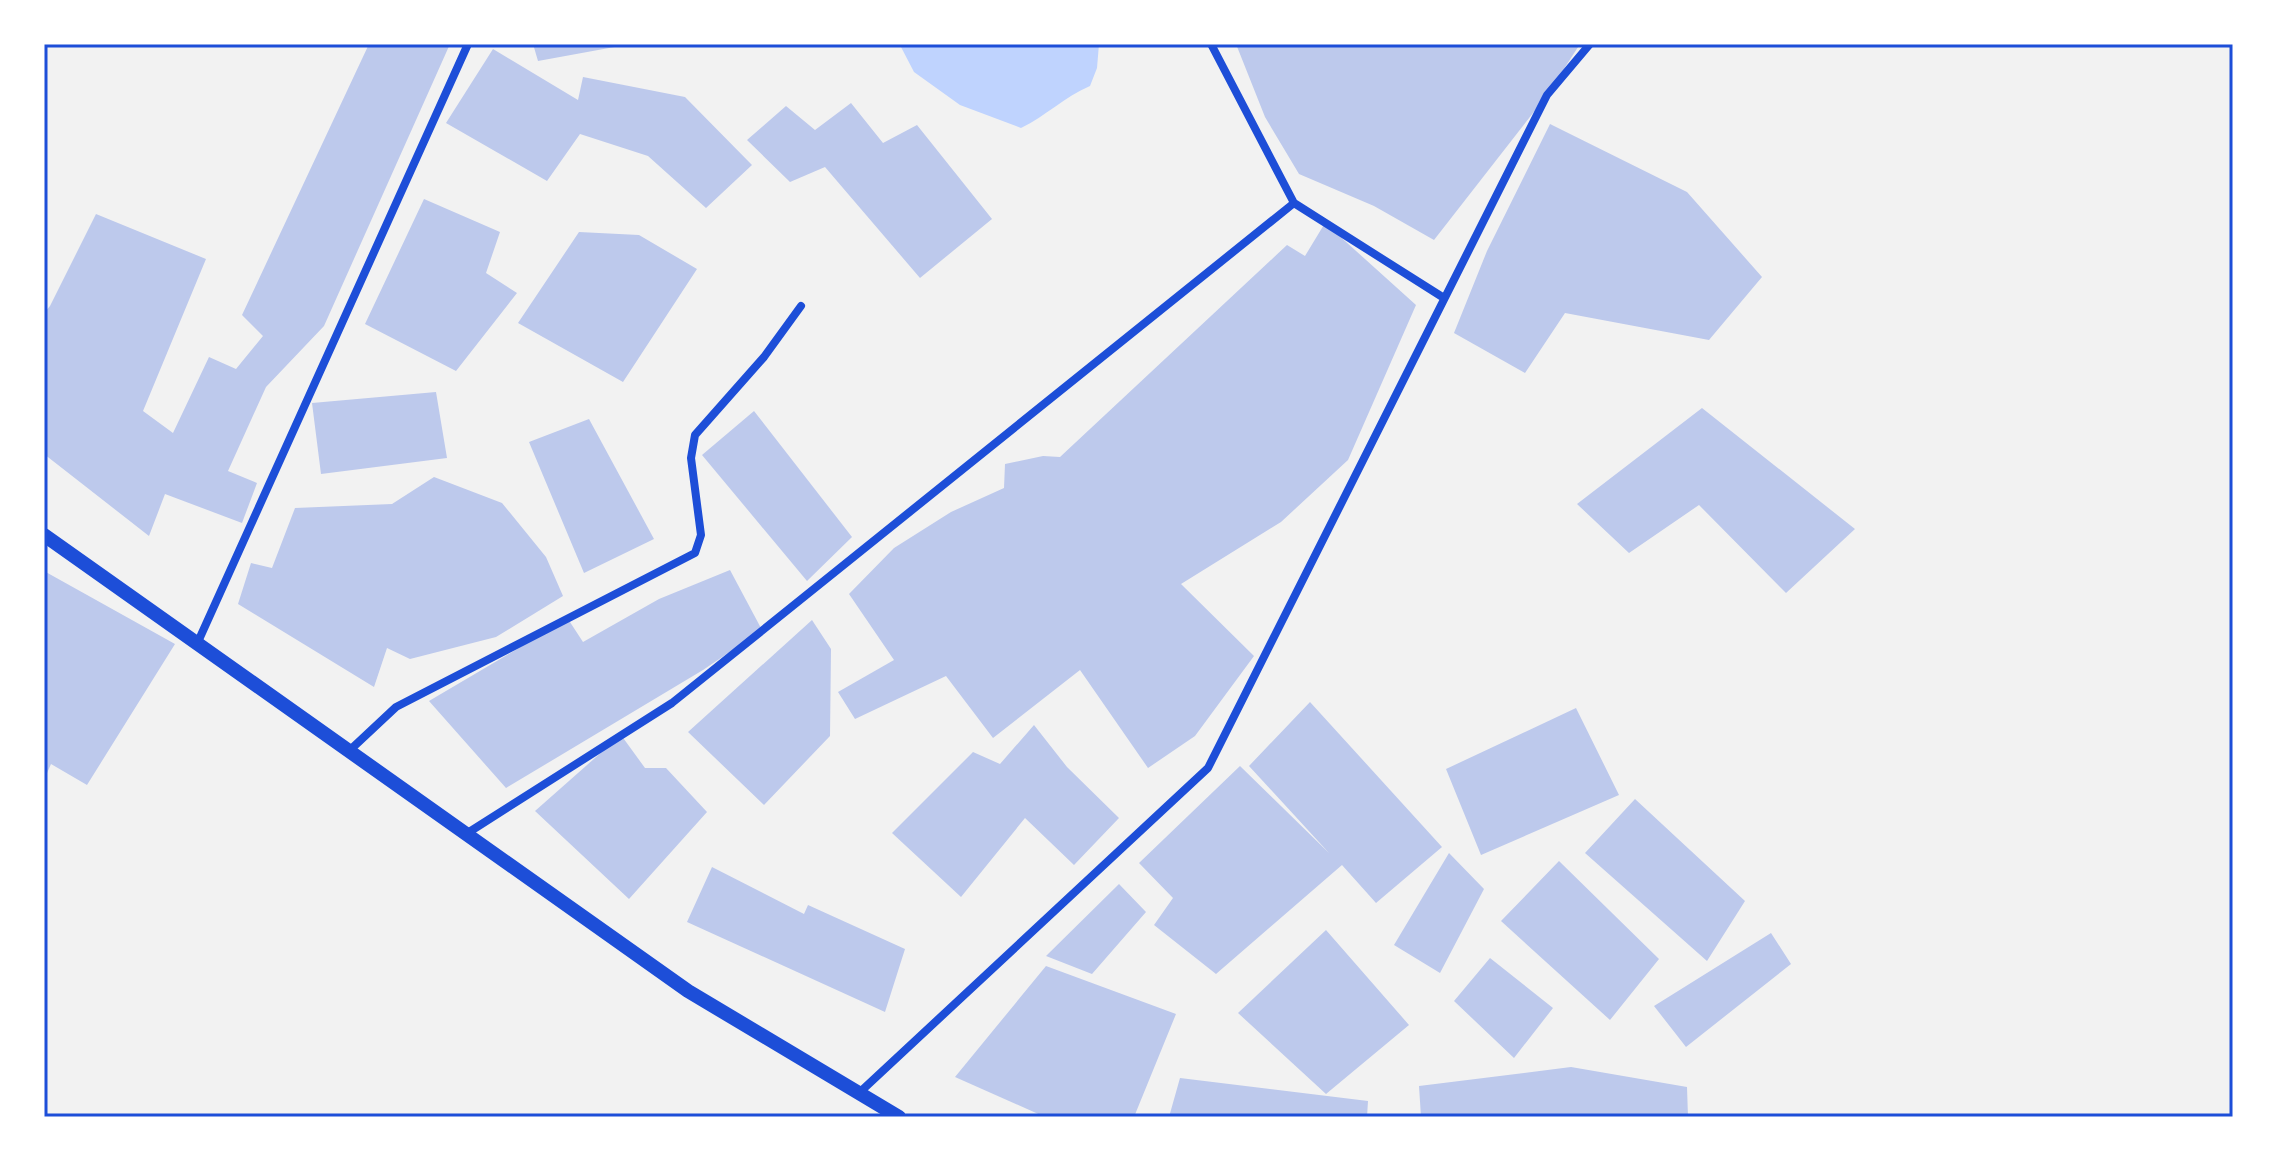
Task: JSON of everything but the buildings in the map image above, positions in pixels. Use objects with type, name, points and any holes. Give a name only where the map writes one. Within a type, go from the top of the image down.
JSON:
[{"type":"street","points":[[197,644],[468,44]]},
{"type":"street","points":[[1211,44],[1294,203],[1444,298]]},
{"type":"street","points":[[859,1093],[1208,768],[1547,95],[1590,44]]},
{"type":"street","points":[[466,834],[672,703],[1294,203]]},
{"type":"street","points":[[349,751],[396,707],[695,553],[701,535],[691,458],[695,435],[764,357],[801,306]]},
{"type":"street","points":[[44,535],[688,991],[899,1117]]},
{"type":"water","points":[[897,44],[1099,44],[1097,68],[1090,86],[1021,128],[960,105],[914,72]]}]
